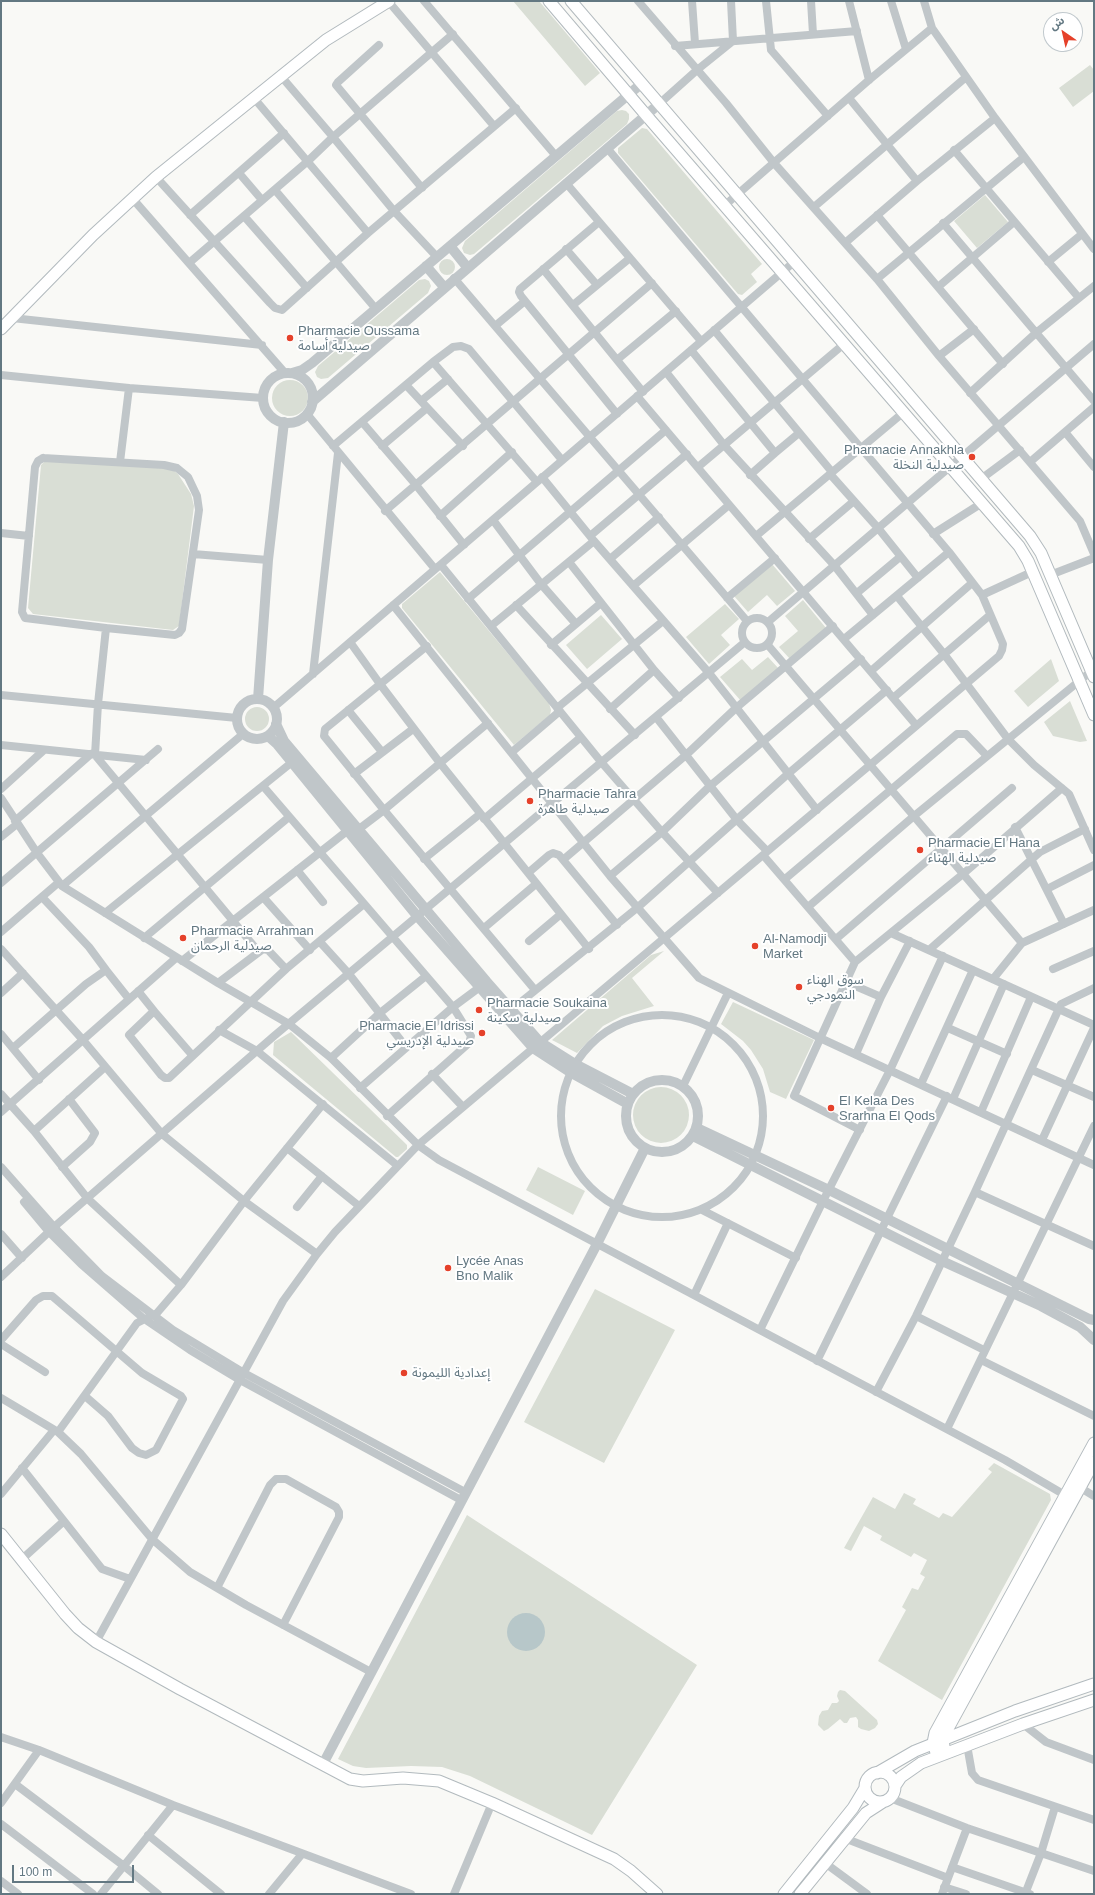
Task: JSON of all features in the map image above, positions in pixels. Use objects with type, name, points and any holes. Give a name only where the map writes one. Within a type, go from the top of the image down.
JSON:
[{"type":"main road","points":[[1,329],[132,198],[156,177],[253,97],[326,40],[388,1]]},
{"type":"main road","points":[[550,1],[724,206],[1019,546],[1032,572],[1094,715]]},
{"type":"main road","points":[[571,1],[1037,544],[1093,673]]},
{"type":"main road","points":[[941,1755],[935,1733],[1076,1485],[1094,1443]]},
{"type":"main road","points":[[1076,1485],[1094,1462]]},
{"type":"main road","points":[[938,1742],[1069,1497]]},
{"type":"main road","points":[[1,1534],[65,1614],[96,1642],[180,1689],[350,1779],[363,1781],[404,1778],[440,1782],[492,1802],[614,1859],[631,1871],[657,1894]]},
{"type":"main road","points":[[903,1757],[1015,1711],[1094,1684]]},
{"type":"main road","points":[[800,1894],[844,1838],[866,1813],[887,1800],[901,1777],[921,1763],[1023,1724],[1094,1700]]},
{"type":"main road","points":[[784,1894],[852,1808],[865,1788],[867,1780],[922,1743],[939,1725]]},
{"type":"main road","points":[[877,1773],[889,1776],[895,1786]]},
{"type":"main road","points":[[865,1788],[871,1799],[887,1800]]},
{"type":"street","points":[[388,1],[494,126]]},
{"type":"street","points":[[424,1],[556,156]]},
{"type":"street","points":[[638,1],[774,162],[877,279],[939,356],[1080,521],[1094,554]]},
{"type":"street","points":[[692,1],[695,44]]},
{"type":"street","points":[[731,1],[733,41]]},
{"type":"street","points":[[766,1],[771,50],[775,57],[828,116]]},
{"type":"street","points":[[811,1],[814,34]]},
{"type":"street","points":[[849,1],[869,80]]},
{"type":"street","points":[[891,1],[906,50]]},
{"type":"street","points":[[924,1],[932,28],[965,78],[1094,250]]},
{"type":"street","points":[[724,206],[869,80],[932,28]]},
{"type":"street","points":[[675,46],[857,31]]},
{"type":"street","points":[[189,263],[275,190],[333,137],[452,34]]},
{"type":"street","points":[[312,402],[454,278],[659,104],[696,70],[733,41]]},
{"type":"street","points":[[379,45],[336,84],[422,188]]},
{"type":"street","points":[[280,76],[394,211],[436,257]]},
{"type":"street","points":[[814,207],[887,143],[965,78]]},
{"type":"street","points":[[132,198],[262,345],[289,373],[299,376],[309,385],[312,391],[312,402],[307,414],[299,420],[284,422],[269,414],[264,406],[263,398],[269,381],[289,373],[302,370],[312,363],[641,84]]},
{"type":"street","points":[[253,97],[368,233]]},
{"type":"street","points":[[849,98],[917,181]]},
{"type":"street","points":[[156,177],[275,308],[282,310],[368,233],[516,108]]},
{"type":"street","points":[[845,243],[954,150],[995,118]]},
{"type":"street","points":[[190,215],[284,133]]},
{"type":"street","points":[[96,1642],[283,1301],[317,1254],[359,1206],[418,1145],[817,810],[966,682],[999,656],[1002,650],[1003,644],[982,595],[949,552],[608,148]]},
{"type":"street","points":[[954,150],[1079,298]]},
{"type":"street","points":[[877,279],[1024,157]]},
{"type":"street","points":[[239,173],[262,200]]},
{"type":"street","points":[[566,183],[702,341]]},
{"type":"street","points":[[275,190],[335,262],[376,308]]},
{"type":"street","points":[[244,216],[307,288]]},
{"type":"street","points":[[877,216],[1003,364]]},
{"type":"street","points":[[599,222],[520,289],[519,294],[617,414]]},
{"type":"street","points":[[938,286],[1014,222]]},
{"type":"street","points":[[943,223],[1067,367],[1094,401]]},
{"type":"street","points":[[1048,262],[1082,234]]},
{"type":"street","points":[[450,246],[467,267]]},
{"type":"street","points":[[566,249],[597,285]]},
{"type":"street","points":[[573,305],[630,258]]},
{"type":"street","points":[[273,708],[794,262]]},
{"type":"street","points":[[426,266],[444,287]]},
{"type":"street","points":[[543,269],[618,360],[666,430],[916,725]]},
{"type":"street","points":[[454,278],[747,621]]},
{"type":"street","points":[[386,511],[652,283]]},
{"type":"street","points":[[970,392],[1037,332],[1094,286]]},
{"type":"street","points":[[495,326],[525,301]]},
{"type":"street","points":[[618,360],[676,311]]},
{"type":"street","points":[[12,318],[262,345]]},
{"type":"street","points":[[939,356],[974,329]]},
{"type":"street","points":[[714,330],[775,402],[831,473],[918,578]]},
{"type":"street","points":[[698,467],[844,344]]},
{"type":"street","points":[[768,622],[1000,426],[1094,344]]},
{"type":"street","points":[[313,674],[335,450],[362,422],[453,347],[466,346],[562,460]]},
{"type":"street","points":[[691,350],[775,453]]},
{"type":"street","points":[[433,362],[512,452],[571,512],[592,539],[708,673],[789,772],[817,810]]},
{"type":"street","points":[[666,372],[724,445],[834,565],[873,615]]},
{"type":"street","points":[[1,375],[128,388],[263,398]]},
{"type":"street","points":[[421,401],[448,378]]},
{"type":"street","points":[[406,385],[463,446]]},
{"type":"street","points":[[120,462],[128,388]]},
{"type":"street","points":[[1030,462],[1094,407]]},
{"type":"street","points":[[382,446],[427,408]]},
{"type":"street","points":[[756,536],[904,412]]},
{"type":"street","points":[[307,414],[386,511],[468,599],[491,626],[602,763],[662,832],[718,892]]},
{"type":"street","points":[[258,699],[268,560],[284,422]]},
{"type":"street","points":[[362,422],[464,545]]},
{"type":"street","points":[[468,599],[666,430]]},
{"type":"street","points":[[1065,432],[1094,467]]},
{"type":"street","points":[[750,475],[800,433]]},
{"type":"street","points":[[981,479],[1020,450]]},
{"type":"street","points":[[440,516],[512,452]]},
{"type":"street","points":[[491,626],[569,562],[639,494],[686,454]]},
{"type":"street","points":[[40,458],[171,466],[182,472],[188,477],[195,490],[199,503],[181,632],[175,635],[25,618],[22,612],[29,536],[35,467],[40,458]]},
{"type":"street","points":[[809,538],[854,501]]},
{"type":"street","points":[[933,534],[982,503]]},
{"type":"street","points":[[633,586],[683,546],[729,504]]},
{"type":"street","points":[[610,559],[658,517]]},
{"type":"street","points":[[493,520],[541,584],[576,624]]},
{"type":"street","points":[[1,533],[29,536]]},
{"type":"street","points":[[844,640],[949,552]]},
{"type":"street","points":[[193,554],[268,560]]},
{"type":"street","points":[[857,593],[900,557]]},
{"type":"street","points":[[727,598],[775,558]]},
{"type":"street","points":[[1050,575],[1094,558]]},
{"type":"street","points":[[569,562],[654,670],[679,698]]},
{"type":"street","points":[[982,595],[1032,572]]},
{"type":"street","points":[[871,671],[972,583]]},
{"type":"street","points":[[897,596],[966,682],[1008,739],[1034,765],[1062,788],[1071,798],[1093,848]]},
{"type":"street","points":[[551,645],[601,603]]},
{"type":"street","points":[[393,605],[610,876],[699,978],[820,1038],[1094,1165]]},
{"type":"street","points":[[516,605],[635,735]]},
{"type":"street","points":[[893,698],[990,615]]},
{"type":"street","points":[[751,618],[760,618],[768,622],[773,631],[770,641],[767,644],[763,647],[754,647],[746,642],[742,634],[744,625],[747,621],[751,618]]},
{"type":"street","points":[[512,752],[587,683],[663,621]]},
{"type":"street","points":[[564,859],[686,755],[736,708],[833,626]]},
{"type":"street","points":[[1,837],[93,754],[106,628]]},
{"type":"street","points":[[350,642],[413,729],[589,949]]},
{"type":"street","points":[[1,1277],[52,1229],[257,1051],[746,642]]},
{"type":"street","points":[[767,644],[1022,943]]},
{"type":"street","points":[[427,646],[325,729],[323,733],[354,774],[424,859],[535,990]]},
{"type":"street","points":[[610,876],[662,832],[710,786],[860,659]]},
{"type":"street","points":[[610,709],[654,670]]},
{"type":"street","points":[[808,907],[914,816],[987,756],[1079,682],[1093,673]]},
{"type":"street","points":[[511,1010],[589,949],[737,820],[789,772],[887,690]]},
{"type":"street","points":[[1,695],[237,718]]},
{"type":"street","points":[[258,699],[264,700],[273,708],[277,716],[276,724],[268,736],[255,739],[243,734],[238,727],[238,712],[246,703],[258,699]]},
{"type":"street","points":[[348,710],[382,752]]},
{"type":"street","points":[[656,717],[785,879],[856,962]]},
{"type":"street","points":[[1,1112],[138,991],[232,921],[347,831],[358,829],[384,810],[488,723]]},
{"type":"street","points":[[276,724],[284,740],[358,829],[422,914]]},
{"type":"street","points":[[354,774],[413,729]]},
{"type":"street","points":[[1,932],[42,897],[146,815],[243,734]]},
{"type":"street","points":[[785,879],[957,734],[966,734],[987,756]]},
{"type":"street","points":[[268,736],[277,744],[347,831],[537,1045],[628,1104]]},
{"type":"street","points":[[424,859],[533,779],[581,737]]},
{"type":"street","points":[[1,745],[146,760]]},
{"type":"street","points":[[1,883],[158,749]]},
{"type":"street","points":[[1,789],[44,750]]},
{"type":"street","points":[[93,754],[146,815],[258,951]]},
{"type":"street","points":[[105,913],[291,763]]},
{"type":"street","points":[[263,786],[453,1007],[471,1036],[469,1043],[432,1074],[387,1116]]},
{"type":"street","points":[[836,939],[1012,788]]},
{"type":"street","points":[[860,1130],[794,1096],[856,962],[963,874],[1062,788]]},
{"type":"street","points":[[1,798],[37,853],[60,884],[144,938],[289,1024],[331,1058],[387,1116],[418,1145],[439,1160],[1006,1460],[1069,1497]]},
{"type":"street","points":[[144,938],[289,816]]},
{"type":"street","points":[[1016,827],[1064,924]]},
{"type":"street","points":[[929,950],[1051,844],[1085,829]]},
{"type":"street","points":[[528,873],[549,855],[555,854],[564,859],[617,924]]},
{"type":"street","points":[[1047,889],[1094,865]]},
{"type":"street","points":[[297,870],[323,902]]},
{"type":"street","points":[[484,928],[536,884]]},
{"type":"street","points":[[42,897],[89,947],[129,999]]},
{"type":"street","points":[[263,897],[310,950]]},
{"type":"street","points":[[154,1012],[129,1035],[160,1075],[165,1078],[169,1078],[286,969],[364,904]]},
{"type":"street","points":[[993,979],[1022,943],[1094,910]]},
{"type":"street","points":[[529,941],[561,914]]},
{"type":"street","points":[[891,933],[1059,1009],[1094,1027],[1042,1140]]},
{"type":"street","points":[[320,942],[349,974],[406,1047]]},
{"type":"street","points":[[856,1054],[881,997],[910,942]]},
{"type":"street","points":[[1,949],[83,1040],[162,1134],[244,1201],[317,1254]]},
{"type":"street","points":[[218,983],[258,951],[263,949],[268,950],[286,969]]},
{"type":"street","points":[[1052,969],[1094,951]]},
{"type":"street","points":[[760,1330],[823,1201],[890,1070],[943,956]]},
{"type":"street","points":[[13,1048],[86,984],[106,970]]},
{"type":"street","points":[[921,1084],[948,1028],[973,970]]},
{"type":"street","points":[[1,993],[23,973]]},
{"type":"street","points":[[331,1058],[380,1013],[426,976]]},
{"type":"street","points":[[846,982],[881,997]]},
{"type":"street","points":[[818,1360],[887,1219],[979,1042],[1004,984]]},
{"type":"street","points":[[360,1088],[453,1007],[483,985]]},
{"type":"street","points":[[483,985],[511,1010],[537,1045]]},
{"type":"street","points":[[876,1392],[916,1316],[1007,1124],[1061,1004],[1094,988]]},
{"type":"street","points":[[138,991],[154,1012],[192,1055]]},
{"type":"street","points":[[683,1086],[728,993]]},
{"type":"street","points":[[981,1112],[1031,997]]},
{"type":"street","points":[[651,1015],[682,1016],[711,1026],[727,1038],[741,1052],[752,1068],[760,1086],[764,1117],[763,1132],[752,1164],[738,1183],[722,1198],[702,1210],[673,1217],[643,1216],[615,1206],[594,1192],[585,1182],[577,1172],[566,1149],[561,1123],[562,1097],[573,1068],[595,1040],[621,1023],[651,1015]]},
{"type":"street","points":[[948,1028],[1007,1054]]},
{"type":"street","points":[[219,1030],[257,1051],[398,1166]]},
{"type":"street","points":[[1,1034],[39,1080]]},
{"type":"street","points":[[34,1130],[105,1067]]},
{"type":"street","points":[[573,1068],[633,1094]]},
{"type":"street","points":[[1032,1070],[1094,1097]]},
{"type":"street","points":[[432,1074],[463,1107]]},
{"type":"street","points":[[656,1080],[670,1080],[683,1086],[694,1097],[698,1112],[695,1132],[684,1145],[672,1151],[658,1152],[645,1148],[635,1140],[628,1129],[626,1116],[628,1104],[633,1094],[644,1085],[656,1080]]},
{"type":"street","points":[[1,1094],[34,1130],[88,1199],[182,1285]]},
{"type":"street","points":[[62,1167],[90,1142],[95,1133],[69,1099]]},
{"type":"street","points":[[1,1494],[22,1468],[56,1431],[84,1396],[137,1323],[143,1318],[154,1315],[182,1285],[244,1201],[322,1104]]},
{"type":"street","points":[[947,1429],[981,1360],[984,1350],[1080,1158],[1094,1126]]},
{"type":"street","points":[[695,1132],[756,1155],[947,1248],[1063,1318],[1092,1333]]},
{"type":"street","points":[[695,1132],[752,1164],[942,1261],[1094,1320]]},
{"type":"street","points":[[287,1148],[359,1206]]},
{"type":"street","points":[[323,1764],[597,1244],[645,1148]]},
{"type":"street","points":[[1,1167],[52,1229],[102,1276],[186,1339],[242,1377]]},
{"type":"street","points":[[1,1176],[100,1282],[143,1318],[190,1350],[463,1496]]},
{"type":"street","points":[[297,1208],[322,1176]]},
{"type":"street","points":[[975,1192],[1047,1223],[1094,1246]]},
{"type":"street","points":[[702,1210],[796,1258]]},
{"type":"street","points":[[694,1295],[728,1223]]},
{"type":"street","points":[[1,1234],[22,1258]]},
{"type":"street","points":[[1,1340],[36,1300],[48,1295],[52,1296],[142,1373],[183,1397],[156,1450],[146,1455],[139,1453],[132,1448],[108,1416],[84,1396]]},
{"type":"street","points":[[916,1316],[984,1350]]},
{"type":"street","points":[[1,1344],[45,1372]]},
{"type":"street","points":[[981,1360],[1094,1416]]},
{"type":"street","points":[[1,1398],[56,1431],[80,1454],[152,1539],[190,1572],[216,1588],[371,1672]]},
{"type":"street","points":[[22,1468],[102,1569],[130,1578]]},
{"type":"street","points":[[216,1588],[270,1485],[276,1479],[286,1479],[336,1507],[339,1512],[339,1517],[283,1625]]},
{"type":"street","points":[[1076,1485],[1094,1496]]},
{"type":"street","points":[[21,1560],[64,1522]]},
{"type":"street","points":[[1023,1724],[1046,1742],[1094,1760]]},
{"type":"street","points":[[1,1737],[39,1750],[173,1805],[411,1894]]},
{"type":"street","points":[[967,1745],[972,1773],[978,1780],[1094,1820]]},
{"type":"street","points":[[1,1804],[39,1750]]},
{"type":"street","points":[[15,1784],[124,1866],[158,1894]]},
{"type":"street","points":[[887,1800],[1094,1871]]},
{"type":"street","points":[[454,1894],[492,1802]]},
{"type":"street","points":[[101,1894],[173,1805]]},
{"type":"street","points":[[952,1867],[1027,1893],[1055,1807]]},
{"type":"street","points":[[1,1824],[93,1894]]},
{"type":"street","points":[[966,1894],[943,1891],[967,1828]]},
{"type":"street","points":[[148,1836],[222,1894]]},
{"type":"street","points":[[844,1838],[948,1878]]},
{"type":"street","points":[[273,1893],[302,1854]]},
{"type":"street","points":[[825,1863],[866,1894]]},
{"type":"street","points":[[1,1881],[18,1894]]},
{"type":"shaded area","points":[[513,1],[539,1],[600,73],[585,86]]},
{"type":"shaded area","points":[[1090,65],[1094,70],[1094,91],[1073,107],[1059,88]]},
{"type":"shaded area","points":[[622,110],[629,114],[627,124],[474,254],[470,255],[464,253],[462,248],[465,241],[617,111]]},
{"type":"shaded area","points":[[642,128],[647,129],[762,264],[751,274],[757,282],[742,295],[738,294],[618,153],[618,148]]},
{"type":"shaded area","points":[[985,195],[1008,222],[977,248],[954,221]]},
{"type":"shaded area","points":[[447,259],[454,264],[455,267],[450,274],[447,275],[440,270],[439,267],[444,260]]},
{"type":"shaded area","points":[[425,279],[429,281],[431,286],[428,293],[328,378],[321,379],[317,377],[315,372],[318,366],[419,280]]},
{"type":"shaded area","points":[[290,380],[303,385],[308,398],[303,411],[290,416],[277,411],[272,398],[277,385]]},
{"type":"shaded area","points":[[46,460],[172,469],[178,474],[191,494],[194,506],[179,626],[173,630],[33,614],[28,608],[41,465]]},
{"type":"shaded area","points":[[772,564],[795,591],[777,606],[767,595],[748,612],[734,596]]},
{"type":"shaded area","points":[[440,572],[549,703],[551,710],[550,715],[514,745],[402,608],[402,604]]},
{"type":"shaded area","points":[[803,600],[826,628],[790,659],[779,647],[798,631],[785,616]]},
{"type":"shaded area","points":[[725,604],[739,619],[721,635],[730,645],[709,664],[686,637]]},
{"type":"shaded area","points":[[601,615],[622,639],[587,669],[566,645]]},
{"type":"shaded area","points":[[768,657],[779,669],[741,701],[720,677],[742,659],[752,670]]},
{"type":"shaded area","points":[[1051,659],[1059,681],[1028,707],[1014,691]]},
{"type":"shaded area","points":[[1070,701],[1087,741],[1080,742],[1053,736],[1044,722]]},
{"type":"shaded area","points":[[257,707],[262,708],[268,714],[268,724],[262,730],[257,731],[252,730],[246,724],[245,719],[246,714],[252,708]]},
{"type":"shaded area","points":[[664,951],[632,978],[654,1006],[622,1016],[603,1026],[577,1053],[552,1040],[651,955]]},
{"type":"shaded area","points":[[733,1002],[814,1040],[786,1099],[770,1092],[763,1069],[751,1050],[743,1041],[721,1024]]},
{"type":"shaded area","points":[[291,1032],[407,1145],[407,1149],[396,1157],[273,1055],[274,1042]]},
{"type":"shaded area","points":[[655,1087],[667,1087],[677,1091],[685,1099],[689,1109],[689,1121],[685,1131],[677,1139],[667,1143],[655,1143],[645,1139],[637,1131],[633,1121],[633,1109],[637,1099],[645,1091]]},
{"type":"shaded area","points":[[538,1167],[585,1191],[573,1215],[526,1190]]},
{"type":"shaded area","points":[[595,1289],[675,1330],[604,1463],[524,1422]]},
{"type":"shaded area","points":[[994,1463],[1050,1494],[1051,1500],[942,1700],[878,1661],[906,1610],[902,1607],[912,1588],[918,1590],[925,1577],[920,1574],[927,1560],[914,1553],[911,1557],[880,1540],[882,1536],[864,1526],[851,1551],[844,1548],[873,1497],[895,1509],[904,1493],[916,1499],[913,1504],[939,1518],[943,1513],[952,1517],[992,1472],[988,1469]]},
{"type":"shaded area","points":[[467,1515],[697,1665],[592,1835],[470,1776],[442,1767],[411,1766],[366,1768],[353,1766],[338,1759]]},
{"type":"shaded area","points":[[522,1613],[530,1613],[540,1618],[544,1625],[544,1639],[540,1646],[530,1651],[522,1651],[512,1646],[510,1643],[507,1636],[507,1628],[512,1618],[515,1616]]},
{"type":"shaded area","points":[[840,1690],[845,1691],[877,1720],[878,1724],[875,1728],[869,1731],[861,1729],[858,1727],[858,1720],[856,1717],[850,1718],[847,1723],[844,1723],[840,1719],[824,1731],[818,1725],[819,1716],[822,1711],[828,1710],[832,1703],[837,1703],[839,1701],[837,1696]]},
{"type":"place","name":"Pharmacie Oussama صيدلية أسامة","points":[[290,338]]},
{"type":"place","name":"Pharmacie Annakhla صيدلية النخلة","points":[[972,457]]},
{"type":"place","name":"Pharmacie Tahra صيدلية طاهرة","points":[[530,801]]},
{"type":"place","name":"Pharmacie El Hana صيدلية الهناء","points":[[920,850]]},
{"type":"place","name":"Pharmacie Arrahman صيدلية الرحمان","points":[[183,938]]},
{"type":"place","name":"Al-Namodji Market","points":[[755,946]]},
{"type":"place","name":"سوق الهناء النمودجي","points":[[799,987]]},
{"type":"place","name":"Pharmacie Soukaina صيدلية سكينة","points":[[479,1010]]},
{"type":"place","name":"Pharmacie El Idrissi صيدلية الإدريسي","points":[[482,1033]]},
{"type":"place","name":"El Kelaa Des Srarhna El Qods","points":[[831,1108]]},
{"type":"place","name":"Lycée Anas Bno Malik","points":[[448,1268]]},
{"type":"place","name":"إعدادية الليمونة","points":[[404,1373]]}]
